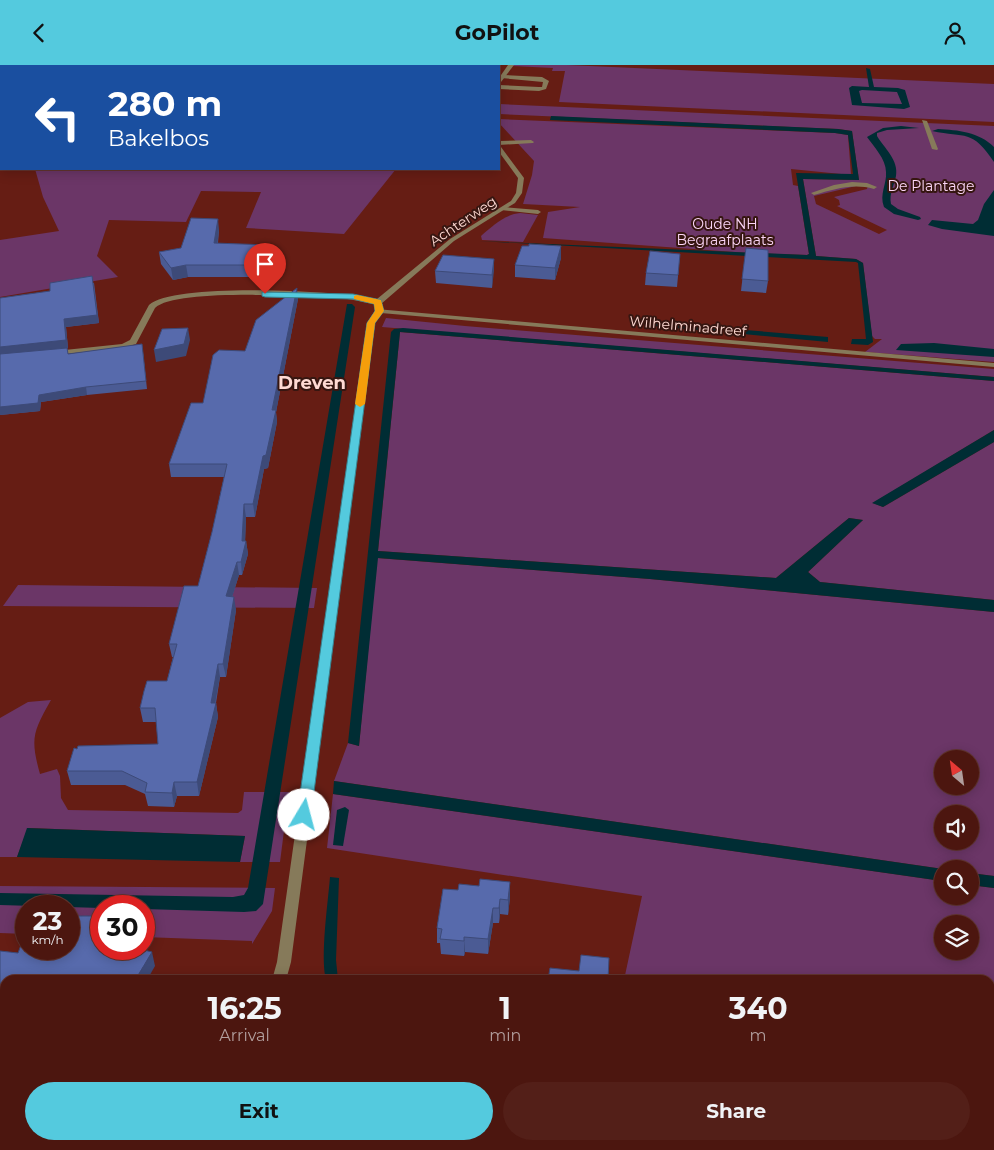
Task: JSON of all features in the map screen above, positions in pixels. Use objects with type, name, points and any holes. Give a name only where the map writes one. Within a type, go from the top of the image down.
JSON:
[{"type":"street","points":[[501,79],[511,65]]},
{"type":"street","points":[[500,87],[539,89],[544,88],[546,81],[542,79],[501,79]]},
{"type":"street","points":[[924,121],[935,149]]},
{"type":"street","points":[[500,143],[531,142]]},
{"type":"street","name":"Achterweg","points":[[379,306],[452,240],[513,202],[519,193],[521,178],[500,149]]},
{"type":"street","points":[[814,193],[852,184],[863,183],[874,187]]},
{"type":"street","points":[[503,209],[538,212]]},
{"type":"street","name":"Wilhelminadreef","points":[[48,354],[124,346],[133,342],[150,308],[158,302],[172,297],[225,294],[353,297],[379,306],[994,365]]},
{"type":"street","points":[[280,975],[284,962],[371,323],[379,306]]},
{"type":"green space","points":[[513,65],[567,65],[994,84],[994,122],[559,102],[565,71],[552,71],[553,68]]},
{"type":"green space","name":"De Plantage","points":[[500,104],[994,126],[994,362],[865,352],[882,339],[875,339],[872,336],[863,263],[856,259],[816,256],[803,179],[859,180],[852,131],[500,114]],"holes":[[[868,185],[867,189],[834,197],[839,200],[840,205],[837,206],[887,230],[879,234],[816,204],[814,196]]]},
{"type":"green space","name":"Oude NH Begraafplaats","points":[[500,119],[848,135],[851,175],[791,169],[793,185],[798,186],[809,254],[748,253],[543,238],[548,212],[580,207],[523,204],[532,175],[534,161],[500,124]]},
{"type":"green space","points":[[35,170],[395,170],[344,234],[246,228],[261,192],[201,191],[186,222],[109,220],[97,256],[118,277],[0,297],[0,240],[59,231],[43,197]]},
{"type":"green space","points":[[520,213],[538,215],[523,242],[482,240],[481,236],[499,221]]},
{"type":"green space","points":[[386,318],[994,369],[994,377],[382,327]]},
{"type":"green space","points":[[400,332],[994,381],[994,430],[873,503],[883,507],[994,442],[994,600],[820,582],[808,572],[863,520],[849,518],[776,578],[378,551]]},
{"type":"green space","points":[[377,558],[650,579],[994,612],[994,876],[979,874],[979,860],[934,860],[934,868],[334,781],[348,743],[359,746]]},
{"type":"green space","points":[[18,585],[317,588],[314,608],[3,606]]},
{"type":"green space","points":[[51,700],[37,728],[34,743],[35,752],[40,774],[57,769],[60,776],[61,798],[68,810],[238,813],[242,810],[244,792],[289,792],[280,862],[240,862],[245,836],[28,828],[17,857],[0,857],[0,718],[28,702]]},
{"type":"green space","points":[[333,794],[934,880],[934,905],[979,905],[979,886],[994,888],[994,975],[625,975],[642,896],[327,848]]},
{"type":"green space","points":[[0,886],[275,888],[272,911],[252,944],[252,941],[155,937],[155,895],[90,895],[90,936],[80,935],[80,895],[15,895],[15,934],[0,933]]},
{"type":"water","points":[[866,68],[870,69],[874,87],[905,90],[910,107],[904,109],[852,105],[849,88],[852,86],[869,87]],"holes":[[[859,91],[897,92],[902,104],[862,103]]]},
{"type":"water","points":[[551,116],[852,131],[859,180],[803,179],[816,256],[856,259],[863,263],[873,342],[868,345],[851,344],[852,339],[866,339],[858,263],[856,262],[479,241],[807,255],[809,254],[796,173],[853,174],[848,135],[550,120]]},
{"type":"water","points":[[901,126],[919,128],[887,130],[877,133],[877,136],[895,165],[896,176],[891,193],[891,204],[898,209],[920,217],[921,219],[918,220],[894,214],[884,207],[882,198],[886,176],[884,162],[867,137],[883,128]]},
{"type":"water","points":[[938,129],[961,131],[982,138],[994,147],[994,162],[980,144],[974,140],[961,135],[932,131]]},
{"type":"water","points":[[994,190],[994,236],[942,229],[928,225],[932,220],[973,224],[978,220],[984,204]]},
{"type":"water","points":[[347,304],[352,304],[355,307],[263,904],[256,911],[244,912],[155,909],[155,896],[233,897],[244,895],[248,888]]},
{"type":"water","points":[[654,322],[718,327],[717,332],[653,326]]},
{"type":"water","points":[[403,328],[994,377],[994,381],[400,332],[378,551],[776,578],[849,518],[863,520],[808,572],[820,582],[994,600],[994,612],[650,579],[378,558],[359,746],[348,743],[391,332],[394,329]]},
{"type":"water","points":[[733,329],[828,337],[828,342],[733,333]]},
{"type":"water","points":[[934,343],[994,349],[994,357],[896,350],[901,344]]},
{"type":"water","points":[[994,430],[994,442],[883,507],[872,503]]},
{"type":"water","points":[[334,781],[934,868],[934,880],[333,794]]},
{"type":"water","points":[[345,807],[349,810],[343,846],[333,845],[337,810]]},
{"type":"water","points":[[27,828],[245,836],[240,862],[17,857]]},
{"type":"water","points":[[979,874],[994,876],[994,888],[979,886]]},
{"type":"water","points":[[330,877],[339,878],[336,960],[338,975],[325,975],[324,970],[326,915]]},
{"type":"water","points":[[0,893],[116,895],[90,895],[90,908],[80,907],[80,895],[15,895],[15,905],[0,905]]},
{"type":"building","points":[[191,218],[218,219],[214,243],[268,245],[257,265],[186,265],[171,268],[159,252],[181,248]]},
{"type":"building","points":[[529,244],[561,246],[555,268],[515,265],[522,246],[529,246]]},
{"type":"building","points":[[746,248],[768,250],[768,281],[742,279]]},
{"type":"building","points":[[650,251],[680,254],[678,275],[646,273]]},
{"type":"building","points":[[443,255],[494,259],[492,275],[435,271]]},
{"type":"building","points":[[92,276],[97,315],[64,319],[66,340],[0,347],[0,298],[50,291],[50,283]]},
{"type":"building","points":[[297,288],[272,410],[276,410],[266,455],[263,456],[253,504],[244,504],[242,541],[246,541],[241,562],[237,562],[226,596],[234,597],[223,664],[218,664],[211,703],[216,703],[197,782],[174,782],[172,793],[145,792],[147,783],[122,771],[67,771],[74,748],[77,749],[78,746],[158,744],[155,708],[140,708],[144,691],[147,681],[167,681],[177,644],[169,644],[184,586],[198,586],[227,464],[169,464],[191,403],[203,403],[213,355],[219,350],[245,351],[256,320]]},
{"type":"building","points":[[188,328],[184,344],[154,350],[162,329]]},
{"type":"building","points":[[142,344],[146,381],[86,387],[39,395],[38,403],[0,407],[0,354],[67,348],[68,354]]},
{"type":"building","points":[[480,879],[510,882],[508,900],[500,899],[499,908],[493,908],[488,939],[464,937],[464,941],[440,939],[442,929],[437,928],[443,889],[458,890],[459,884],[479,886]]},
{"type":"building","points":[[80,916],[90,916],[90,960],[147,960],[138,975],[0,975],[0,951],[15,953],[15,960],[80,960]]},
{"type":"building","points":[[581,955],[609,958],[608,975],[549,975],[550,968],[579,971]]},
{"type":"slow traffic","points":[[357,298],[378,302],[379,311],[371,323],[360,404]]},
{"type":"district","name":"Dreven","points":[[312,383]]},
{"type":"route","points":[[265,294],[353,297],[378,302],[379,311],[371,323],[304,815]]}]
